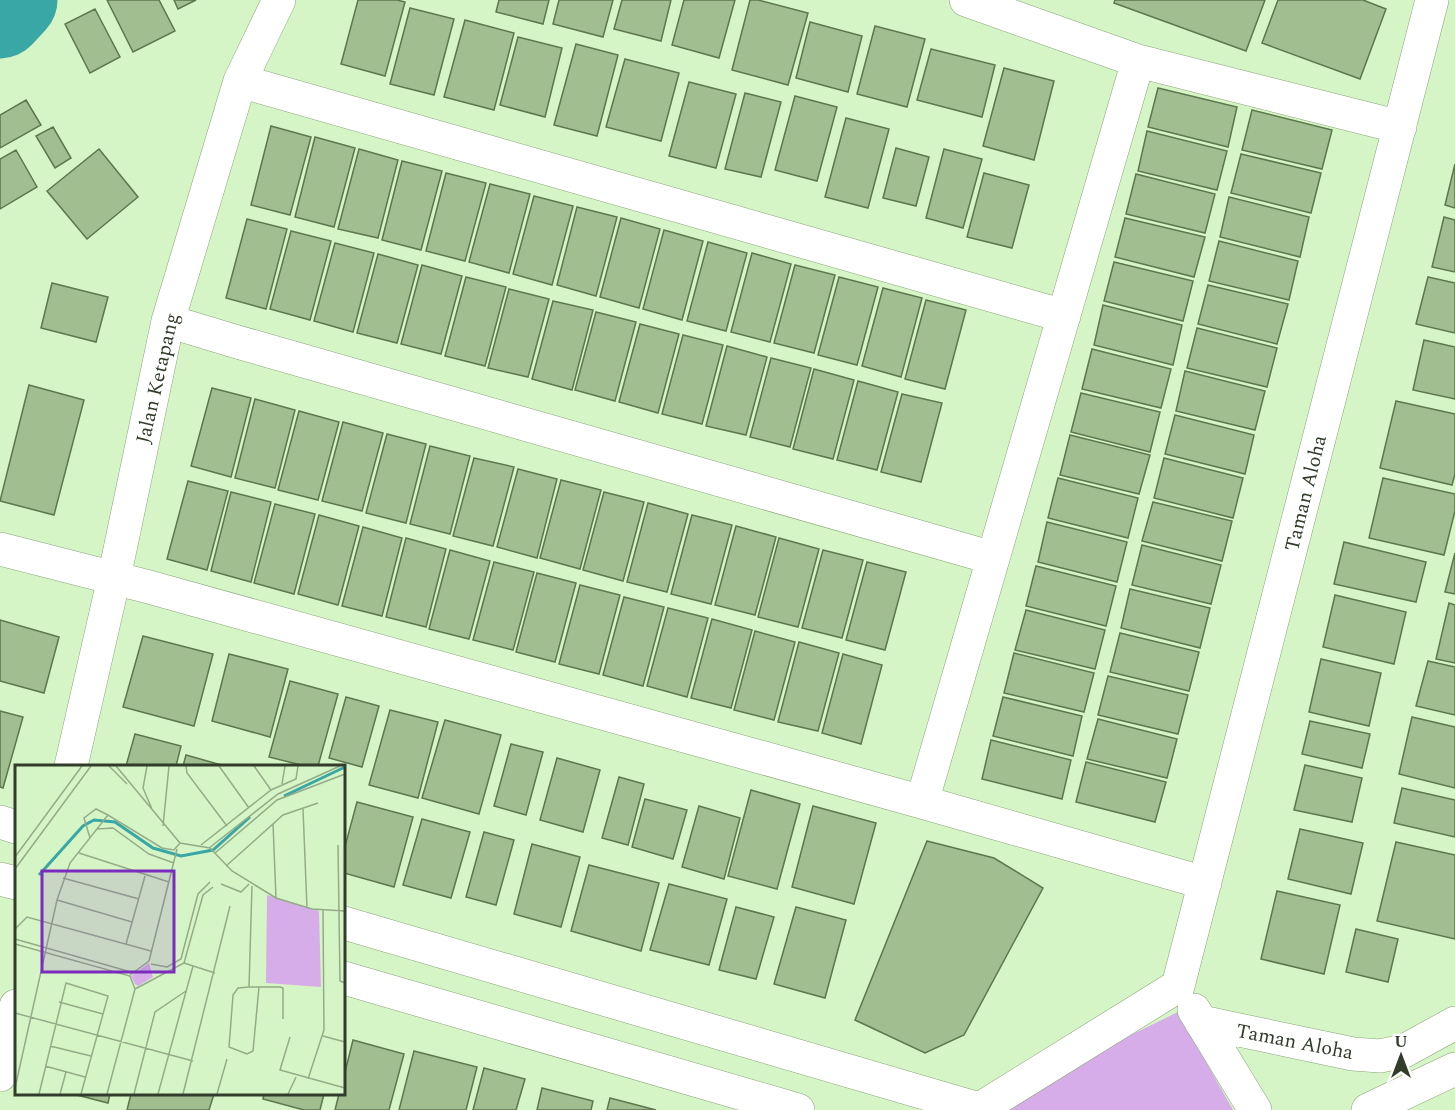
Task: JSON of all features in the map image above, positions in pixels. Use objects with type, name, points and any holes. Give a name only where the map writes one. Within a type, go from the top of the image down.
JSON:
[{"type":"street","name":"Jalan Ketapang","points":[[71,765],[114,578],[168,321],[240,81],[279,0]]},
{"type":"street","points":[[966,0],[1138,61],[1400,127]]},
{"type":"street","name":"Taman Aloha","points":[[1178,986],[1432,0]]},
{"type":"street","points":[[922,802],[1138,61]]},
{"type":"street","points":[[240,81],[1064,316]]},
{"type":"street","points":[[168,321],[993,558]]},
{"type":"street","points":[[0,549],[114,578],[922,802],[1205,883]]},
{"type":"street","points":[[0,822],[15,826]]},
{"type":"street","points":[[0,879],[15,884]]},
{"type":"street","points":[[345,923],[978,1109],[1178,986],[1254,1110]]},
{"type":"street","points":[[345,978],[798,1110]]},
{"type":"street","points":[[0,1075],[15,1009]]},
{"type":"street","name":"Taman Aloha","points":[[1201,1022],[1353,1054],[1380,1056],[1404,1051],[1455,1023]]},
{"type":"street","points":[[1368,1110],[1455,1069]]},
{"type":"shaded area","points":[[1178,1012],[1233,1110],[1006,1110],[1088,1056]]},
{"type":"building","points":[[107,0],[159,0],[175,31],[133,52]]},
{"type":"building","points":[[174,0],[196,0],[178,9]]},
{"type":"building","points":[[358,0],[405,2],[385,76],[341,64]]},
{"type":"building","points":[[499,0],[549,0],[543,24],[496,12]]},
{"type":"building","points":[[559,0],[613,0],[603,37],[553,24]]},
{"type":"building","points":[[622,0],[671,0],[661,41],[614,29]]},
{"type":"building","points":[[684,0],[735,0],[719,58],[672,45]]},
{"type":"building","points":[[750,0],[808,13],[788,85],[732,70]]},
{"type":"building","points":[[1115,0],[1265,0],[1246,51],[1114,3]]},
{"type":"building","points":[[1278,0],[1363,0],[1386,9],[1360,79],[1262,43]]},
{"type":"building","points":[[410,8],[454,19],[434,95],[390,84]]},
{"type":"building","points":[[95,9],[120,57],[90,73],[65,24]]},
{"type":"building","points":[[465,20],[514,33],[494,110],[444,97]]},
{"type":"building","points":[[810,22],[862,36],[848,92],[796,78]]},
{"type":"building","points":[[875,26],[925,39],[907,107],[857,94]]},
{"type":"building","points":[[518,37],[562,48],[545,117],[500,105]]},
{"type":"building","points":[[576,44],[618,55],[597,136],[554,125]]},
{"type":"building","points":[[931,49],[995,65],[982,117],[917,100]]},
{"type":"building","points":[[625,59],[679,73],[661,141],[606,127]]},
{"type":"building","points":[[1004,68],[1054,81],[1034,160],[983,146]]},
{"type":"building","points":[[689,82],[736,94],[716,168],[669,156]]},
{"type":"building","points":[[1158,88],[1237,107],[1228,147],[1148,127]]},
{"type":"building","points":[[745,93],[781,102],[761,177],[725,169]]},
{"type":"building","points":[[795,96],[837,107],[817,181],[775,170]]},
{"type":"building","points":[[26,100],[41,125],[0,148],[0,115]]},
{"type":"building","points":[[1252,110],[1332,130],[1322,169],[1242,150]]},
{"type":"building","points":[[846,118],[889,129],[868,208],[825,197]]},
{"type":"building","points":[[271,126],[311,137],[290,215],[251,205]]},
{"type":"building","points":[[53,127],[71,158],[55,168],[36,136]]},
{"type":"building","points":[[1147,131],[1227,151],[1217,190],[1138,171]]},
{"type":"building","points":[[315,137],[355,148],[334,227],[295,217]]},
{"type":"building","points":[[896,148],[929,157],[916,206],[883,198]]},
{"type":"building","points":[[99,149],[138,197],[87,239],[47,191]]},
{"type":"building","points":[[359,149],[398,160],[378,238],[338,229]]},
{"type":"building","points":[[944,149],[982,159],[963,228],[926,218]]},
{"type":"building","points":[[16,150],[37,187],[0,209],[0,159]]},
{"type":"building","points":[[1241,154],[1321,173],[1311,213],[1231,193]]},
{"type":"building","points":[[402,161],[442,171],[421,250],[382,240]]},
{"type":"building","points":[[1455,164],[1455,208],[1445,205]]},
{"type":"building","points":[[446,173],[486,183],[465,261],[426,251]]},
{"type":"building","points":[[984,173],[1029,185],[1012,248],[967,237]]},
{"type":"building","points":[[1136,174],[1215,194],[1205,233],[1126,214]]},
{"type":"building","points":[[490,184],[530,194],[509,273],[469,262]]},
{"type":"building","points":[[534,196],[573,206],[552,285],[513,274]]},
{"type":"building","points":[[1229,197],[1309,217],[1300,257],[1220,237]]},
{"type":"building","points":[[577,207],[617,217],[596,296],[557,285]]},
{"type":"building","points":[[1444,217],[1455,220],[1455,272],[1432,267]]},
{"type":"building","points":[[621,218],[660,229],[639,308],[600,297]]},
{"type":"building","points":[[1125,218],[1205,237],[1194,277],[1115,257]]},
{"type":"building","points":[[247,219],[287,229],[266,309],[226,298]]},
{"type":"building","points":[[664,230],[703,241],[682,320],[643,309]]},
{"type":"building","points":[[291,231],[331,241],[310,320],[270,309]]},
{"type":"building","points":[[1219,241],[1298,261],[1289,300],[1209,281]]},
{"type":"building","points":[[708,242],[747,253],[726,331],[687,321]]},
{"type":"building","points":[[335,243],[374,253],[353,332],[314,321]]},
{"type":"building","points":[[752,253],[791,264],[770,342],[731,332]]},
{"type":"building","points":[[378,254],[418,265],[397,343],[357,333]]},
{"type":"building","points":[[1114,262],[1193,281],[1183,321],[1104,301]]},
{"type":"building","points":[[422,265],[462,276],[441,354],[401,344]]},
{"type":"building","points":[[795,265],[835,275],[814,353],[774,343]]},
{"type":"building","points":[[466,277],[506,287],[485,366],[445,356]]},
{"type":"building","points":[[839,277],[878,287],[857,365],[818,355]]},
{"type":"building","points":[[1428,277],[1455,283],[1455,333],[1416,324]]},
{"type":"building","points":[[52,283],[108,297],[96,342],[41,328]]},
{"type":"building","points":[[1208,285],[1288,304],[1277,344],[1198,324]]},
{"type":"building","points":[[883,288],[922,298],[901,377],[862,366]]},
{"type":"building","points":[[509,289],[549,299],[528,377],[488,368]]},
{"type":"building","points":[[926,300],[966,310],[945,389],[905,379]]},
{"type":"building","points":[[553,301],[593,310],[572,390],[532,379]]},
{"type":"building","points":[[1103,305],[1182,325],[1173,365],[1094,345]]},
{"type":"building","points":[[596,312],[636,322],[615,401],[575,390]]},
{"type":"building","points":[[640,324],[679,334],[658,413],[619,402]]},
{"type":"building","points":[[1197,328],[1277,348],[1267,387],[1187,368]]},
{"type":"building","points":[[683,335],[723,345],[702,424],[662,414]]},
{"type":"building","points":[[1424,340],[1455,347],[1455,399],[1413,390]]},
{"type":"building","points":[[727,346],[767,357],[746,435],[706,426]]},
{"type":"building","points":[[1092,349],[1171,369],[1161,408],[1082,389]]},
{"type":"building","points":[[771,358],[811,368],[790,447],[750,437]]},
{"type":"building","points":[[814,369],[854,380],[833,459],[793,449]]},
{"type":"building","points":[[1185,371],[1265,391],[1255,430],[1176,411]]},
{"type":"building","points":[[858,381],[898,392],[877,470],[837,460]]},
{"type":"building","points":[[29,385],[84,400],[54,515],[0,501]]},
{"type":"building","points":[[212,388],[251,398],[231,477],[191,466]]},
{"type":"building","points":[[1081,393],[1160,412],[1150,452],[1071,432]]},
{"type":"building","points":[[902,394],[942,403],[921,482],[881,472]]},
{"type":"building","points":[[255,399],[295,410],[275,488],[235,478]]},
{"type":"building","points":[[1396,401],[1455,414],[1455,474],[1452,485],[1380,468]]},
{"type":"building","points":[[299,411],[339,422],[318,500],[278,490]]},
{"type":"building","points":[[1175,415],[1254,435],[1245,474],[1165,454]]},
{"type":"building","points":[[343,422],[383,433],[362,511],[322,501]]},
{"type":"building","points":[[387,434],[426,444],[406,523],[366,513]]},
{"type":"building","points":[[1070,435],[1150,455],[1139,494],[1060,475]]},
{"type":"building","points":[[430,446],[470,456],[450,534],[410,524]]},
{"type":"building","points":[[474,458],[514,467],[493,546],[453,536]]},
{"type":"building","points":[[1164,458],[1243,478],[1233,518],[1154,498]]},
{"type":"building","points":[[518,469],[557,479],[537,558],[497,547]]},
{"type":"building","points":[[1058,478],[1138,498],[1128,538],[1048,518]]},
{"type":"building","points":[[1383,478],[1455,494],[1455,511],[1444,555],[1369,538]]},
{"type":"building","points":[[561,480],[601,490],[580,569],[540,558]]},
{"type":"building","points":[[188,481],[228,491],[207,570],[167,559]]},
{"type":"building","points":[[231,492],[271,502],[251,582],[211,571]]},
{"type":"building","points":[[604,492],[644,502],[623,581],[583,570]]},
{"type":"building","points":[[1153,502],[1232,521],[1222,561],[1142,541]]},
{"type":"building","points":[[648,503],[688,514],[667,592],[627,582]]},
{"type":"building","points":[[275,504],[315,514],[294,594],[254,583]]},
{"type":"building","points":[[319,515],[359,526],[338,605],[298,594]]},
{"type":"building","points":[[692,515],[732,525],[711,604],[671,594]]},
{"type":"building","points":[[1047,522],[1127,542],[1117,582],[1038,562]]},
{"type":"building","points":[[736,526],[776,537],[755,615],[715,605]]},
{"type":"building","points":[[363,527],[402,538],[382,616],[342,606]]},
{"type":"building","points":[[406,538],[446,549],[426,627],[386,617]]},
{"type":"building","points":[[779,538],[819,549],[798,627],[758,617]]},
{"type":"building","points":[[1344,542],[1426,562],[1416,602],[1334,584]]},
{"type":"building","points":[[1142,545],[1221,565],[1211,604],[1132,585]]},
{"type":"building","points":[[450,550],[490,561],[469,639],[429,629]]},
{"type":"building","points":[[823,550],[863,560],[842,638],[802,628]]},
{"type":"building","points":[[1455,553],[1455,594],[1445,592]]},
{"type":"building","points":[[494,562],[534,572],[513,650],[473,640]]},
{"type":"building","points":[[867,562],[906,572],[885,650],[846,640]]},
{"type":"building","points":[[1036,566],[1116,586],[1106,626],[1026,606]]},
{"type":"building","points":[[537,573],[576,583],[555,662],[516,652]]},
{"type":"building","points":[[580,585],[620,595],[599,674],[559,664]]},
{"type":"building","points":[[1130,589],[1210,608],[1200,648],[1121,628]]},
{"type":"building","points":[[1335,595],[1406,612],[1394,664],[1323,647]]},
{"type":"building","points":[[624,597],[664,607],[643,686],[603,675]]},
{"type":"building","points":[[1449,603],[1455,605],[1455,663],[1436,659]]},
{"type":"building","points":[[668,608],[708,618],[687,697],[647,686]]},
{"type":"building","points":[[1026,610],[1105,630],[1095,669],[1015,650]]},
{"type":"building","points":[[712,619],[752,630],[731,708],[691,698]]},
{"type":"building","points":[[0,620],[59,637],[44,693],[0,681]]},
{"type":"building","points":[[755,631],[795,642],[774,720],[734,710]]},
{"type":"building","points":[[1120,633],[1199,652],[1189,691],[1110,672]]},
{"type":"building","points":[[143,636],[213,654],[194,726],[123,707]]},
{"type":"building","points":[[799,642],[839,653],[818,731],[778,722]]},
{"type":"building","points":[[1014,653],[1094,673],[1084,712],[1004,693]]},
{"type":"building","points":[[229,654],[288,669],[270,737],[212,721]]},
{"type":"building","points":[[843,654],[882,665],[861,744],[822,733]]},
{"type":"building","points":[[1321,659],[1381,673],[1369,726],[1309,712]]},
{"type":"building","points":[[1428,661],[1455,667],[1455,715],[1416,706]]},
{"type":"building","points":[[1108,676],[1188,695],[1178,734],[1098,715]]},
{"type":"building","points":[[290,681],[338,694],[318,765],[301,765],[269,757]]},
{"type":"building","points":[[346,697],[379,706],[362,767],[329,758]]},
{"type":"building","points":[[1003,697],[1082,716],[1073,756],[993,736]]},
{"type":"building","points":[[390,710],[438,722],[418,798],[369,785]]},
{"type":"building","points":[[0,711],[23,717],[3,788],[0,787]]},
{"type":"building","points":[[1412,717],[1455,727],[1455,788],[1399,774]]},
{"type":"building","points":[[1098,719],[1177,739],[1167,778],[1087,759]]},
{"type":"building","points":[[445,720],[501,735],[479,814],[422,798]]},
{"type":"building","points":[[1310,721],[1370,734],[1362,768],[1302,754]]},
{"type":"building","points":[[135,734],[181,746],[176,765],[126,765]]},
{"type":"building","points":[[991,740],[1071,760],[1062,799],[982,779]]},
{"type":"building","points":[[511,744],[543,752],[526,815],[494,806]]},
{"type":"building","points":[[186,755],[221,765],[183,765]]},
{"type":"building","points":[[557,758],[600,770],[583,832],[540,820]]},
{"type":"building","points":[[1086,762],[1166,782],[1155,822],[1076,802]]},
{"type":"building","points":[[1305,765],[1362,778],[1352,822],[1294,810]]},
{"type":"building","points":[[619,777],[644,784],[628,845],[602,838]]},
{"type":"building","points":[[1402,788],[1455,800],[1455,837],[1394,823]]},
{"type":"building","points":[[751,790],[800,804],[777,889],[728,876]]},
{"type":"building","points":[[645,799],[687,810],[673,859],[632,847]]},
{"type":"building","points":[[357,802],[413,817],[394,887],[345,873],[345,846]]},
{"type":"building","points":[[699,806],[740,818],[724,879],[682,867]]},
{"type":"building","points":[[813,806],[876,823],[854,904],[792,887]]},
{"type":"building","points":[[422,819],[470,832],[451,898],[403,885]]},
{"type":"building","points":[[1300,829],[1363,843],[1351,894],[1288,879]]},
{"type":"building","points":[[484,832],[514,840],[496,905],[466,897]]},
{"type":"building","points":[[927,841],[994,858],[1043,888],[964,1035],[925,1053],[855,1020]]},
{"type":"building","points":[[1396,842],[1455,855],[1455,939],[1377,921]]},
{"type":"building","points":[[532,844],[580,857],[561,927],[514,914]]},
{"type":"building","points":[[589,865],[659,883],[641,951],[571,931]]},
{"type":"building","points":[[669,884],[727,899],[709,965],[650,950]]},
{"type":"building","points":[[1277,891],[1340,905],[1324,974],[1261,959]]},
{"type":"building","points":[[736,907],[774,917],[756,979],[719,970]]},
{"type":"building","points":[[796,907],[846,920],[825,998],[774,984]]},
{"type":"building","points":[[1356,929],[1398,939],[1388,982],[1346,972]]},
{"type":"building","points":[[353,1040],[404,1054],[389,1110],[335,1110],[339,1095],[345,1095],[345,1072]]},
{"type":"building","points":[[414,1051],[477,1067],[466,1110],[399,1110]]},
{"type":"building","points":[[484,1068],[525,1079],[516,1110],[473,1110]]},
{"type":"building","points":[[542,1088],[593,1101],[591,1110],[537,1110]]},
{"type":"building","points":[[77,1095],[110,1095],[108,1103]]},
{"type":"building","points":[[131,1095],[214,1095],[209,1110],[127,1110]]},
{"type":"building","points":[[264,1095],[324,1095],[320,1110],[304,1110],[263,1099]]},
{"type":"building","points":[[610,1098],[656,1110],[607,1110]]},
{"type":"waterway","points":[[0,15],[14,0]]}]
